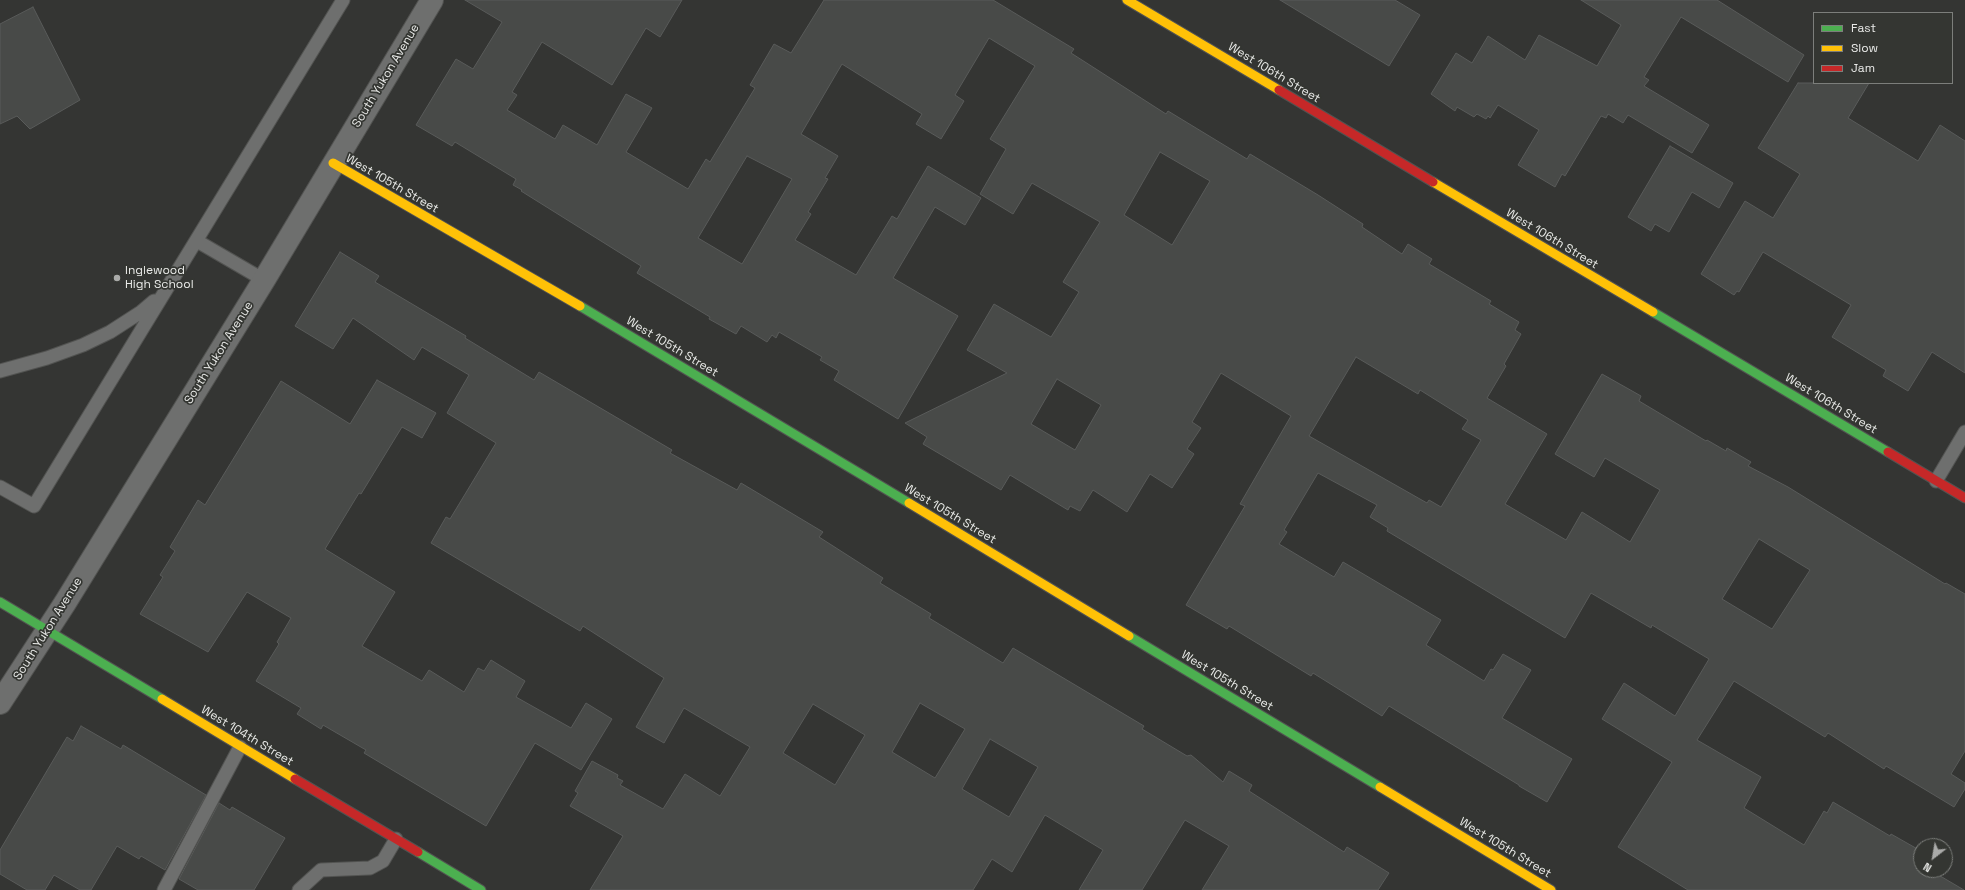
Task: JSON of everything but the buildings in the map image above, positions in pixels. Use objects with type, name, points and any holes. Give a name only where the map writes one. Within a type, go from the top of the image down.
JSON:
[{"type":"street","name":"South Yukon Avenue","points":[[0,703],[47,631],[264,280],[432,0]]},
{"type":"street","name":"West 106th Street","points":[[1127,0],[1965,498]]},
{"type":"street","name":"West 105th Street","points":[[333,163],[614,326],[1551,890]]},
{"type":"street","name":"West 104th Street","points":[[0,602],[481,890]]},
{"type":"lane","points":[[0,487],[34,506],[343,0]]},
{"type":"lane","points":[[197,241],[264,280]]},
{"type":"lane","points":[[0,371],[47,358],[83,345],[110,332],[142,312],[164,292]]},
{"type":"lane","points":[[1936,481],[1965,432]]},
{"type":"lane","points":[[164,890],[240,747]]},
{"type":"lane","points":[[299,890],[321,870],[370,868],[383,861],[396,839]]},
{"type":"traffic: fast","points":[[580,306],[909,503]]},
{"type":"traffic: fast","points":[[1653,312],[1888,452]]},
{"type":"traffic: fast","points":[[0,602],[162,699]]},
{"type":"traffic: fast","points":[[1129,636],[1380,787]]},
{"type":"traffic: fast","points":[[418,852],[481,890]]},
{"type":"traffic: slow","points":[[1127,0],[1279,90]]},
{"type":"traffic: slow","points":[[333,163],[580,306]]},
{"type":"traffic: slow","points":[[1433,182],[1653,312]]},
{"type":"traffic: slow","points":[[909,503],[1129,636]]},
{"type":"traffic: slow","points":[[162,699],[295,779]]},
{"type":"traffic: slow","points":[[1380,787],[1551,890]]},
{"type":"traffic: jam","points":[[1279,90],[1433,182]]},
{"type":"traffic: jam","points":[[1888,452],[1965,498]]},
{"type":"traffic: jam","points":[[295,779],[418,852]]},
{"type":"place","name":"Inglewood High School","points":[[117,278]]}]
